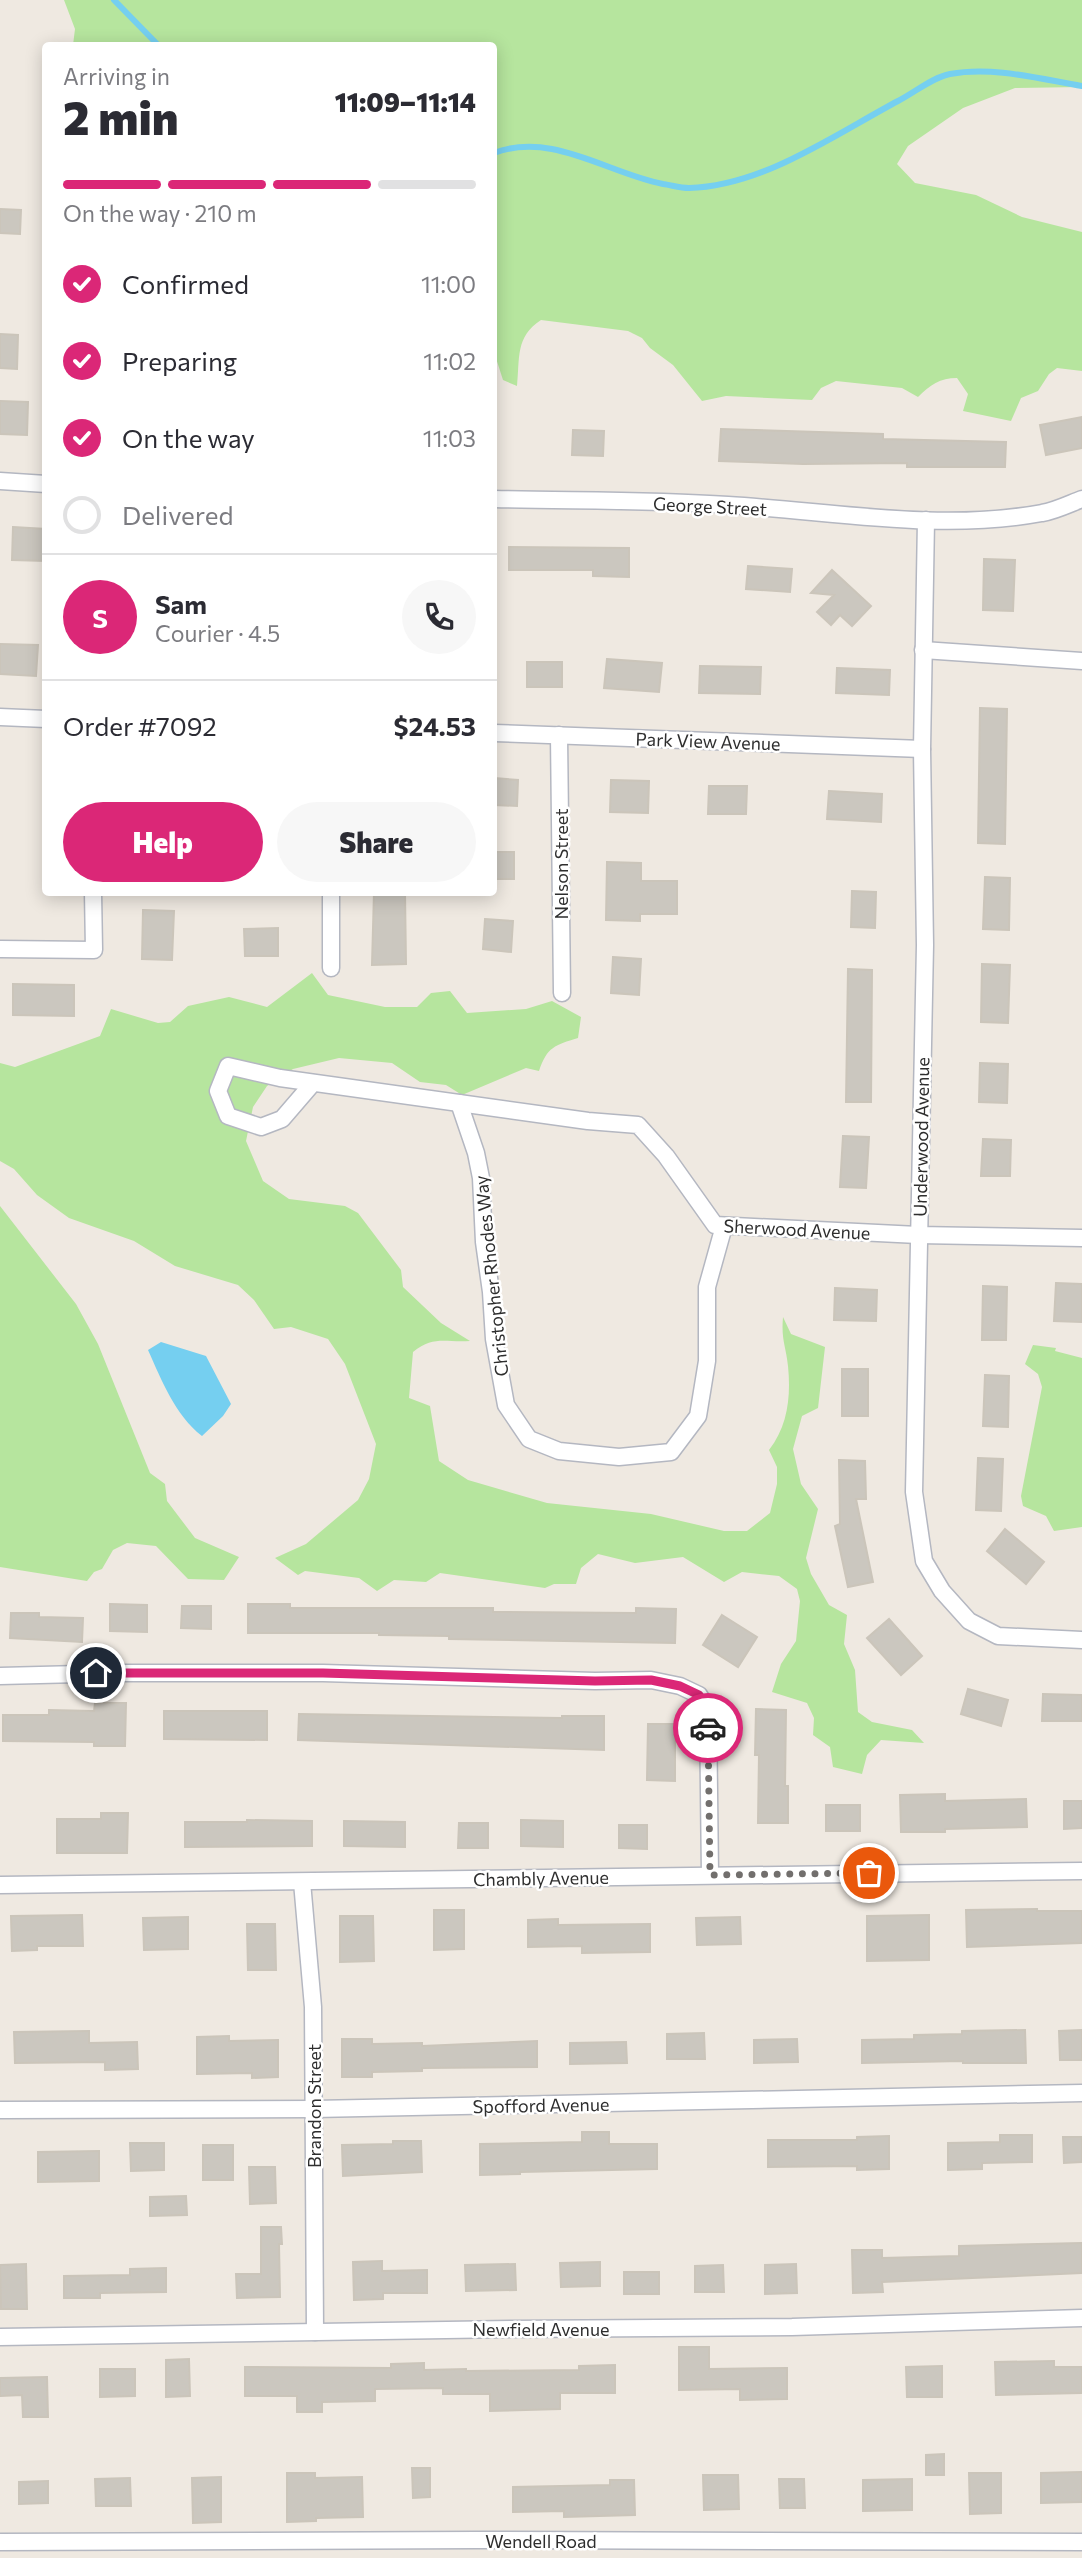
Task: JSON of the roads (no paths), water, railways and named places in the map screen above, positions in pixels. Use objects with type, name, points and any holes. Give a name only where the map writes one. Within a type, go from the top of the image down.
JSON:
[{"type":"street","points":[[0,481],[42,484]]},
{"type":"street","name":"George Street","points":[[497,499],[727,505],[882,519],[926,520],[1044,513],[1082,499]]},
{"type":"street","name":"Underwood Avenue","points":[[926,520],[922,749],[925,945],[915,1492],[924,1561],[942,1591],[969,1621],[998,1636],[1082,1640]]},
{"type":"street","points":[[923,650],[1082,661]]},
{"type":"street","points":[[0,717],[42,719]]},
{"type":"street","name":"Park View Avenue","points":[[497,733],[922,749]]},
{"type":"street","name":"Nelson Street","points":[[559,735],[562,993]]},
{"type":"street","points":[[0,949],[94,950],[93,896]]},
{"type":"street","points":[[331,896],[331,968]]},
{"type":"street","name":"Sherwood Avenue","points":[[313,1083],[282,1119],[261,1126],[228,1116],[218,1091],[228,1066],[313,1083],[588,1121],[638,1125],[666,1156],[715,1225],[918,1235],[1082,1238]]},
{"type":"street","name":"Christopher Rhodes Way","points":[[459,1103],[476,1153],[481,1178],[484,1242],[494,1339],[506,1405],[529,1439],[559,1451],[619,1457],[671,1452],[698,1416],[707,1362],[707,1287],[724,1226]]},
{"type":"street","points":[[0,1676],[323,1673],[595,1681],[651,1680],[680,1686],[699,1695],[708,1710],[710,1875]]},
{"type":"street","name":"Chambly Avenue","points":[[0,1885],[1082,1871]]},
{"type":"street","name":"Brandon Street","points":[[302,1882],[313,2007],[315,2332]]},
{"type":"street","name":"Spofford Avenue","points":[[0,2110],[314,2109],[1082,2093]]},
{"type":"street","name":"Newfield Avenue","points":[[0,2337],[792,2327],[1082,2318]]},
{"type":"street","points":[[792,2541],[792,2558]]},
{"type":"street","name":"Wendell Road","points":[[0,2542],[1082,2542]]},
{"type":"water","points":[[161,1342],[206,1356],[231,1404],[223,1416],[202,1436],[177,1408],[148,1350]]},
{"type":"waterway","points":[[114,0],[155,42]]},
{"type":"waterway","points":[[497,152],[537,147],[558,150],[663,184],[682,188],[717,185],[771,169],[823,143],[930,82],[950,74],[1000,72],[1082,86]]}]
